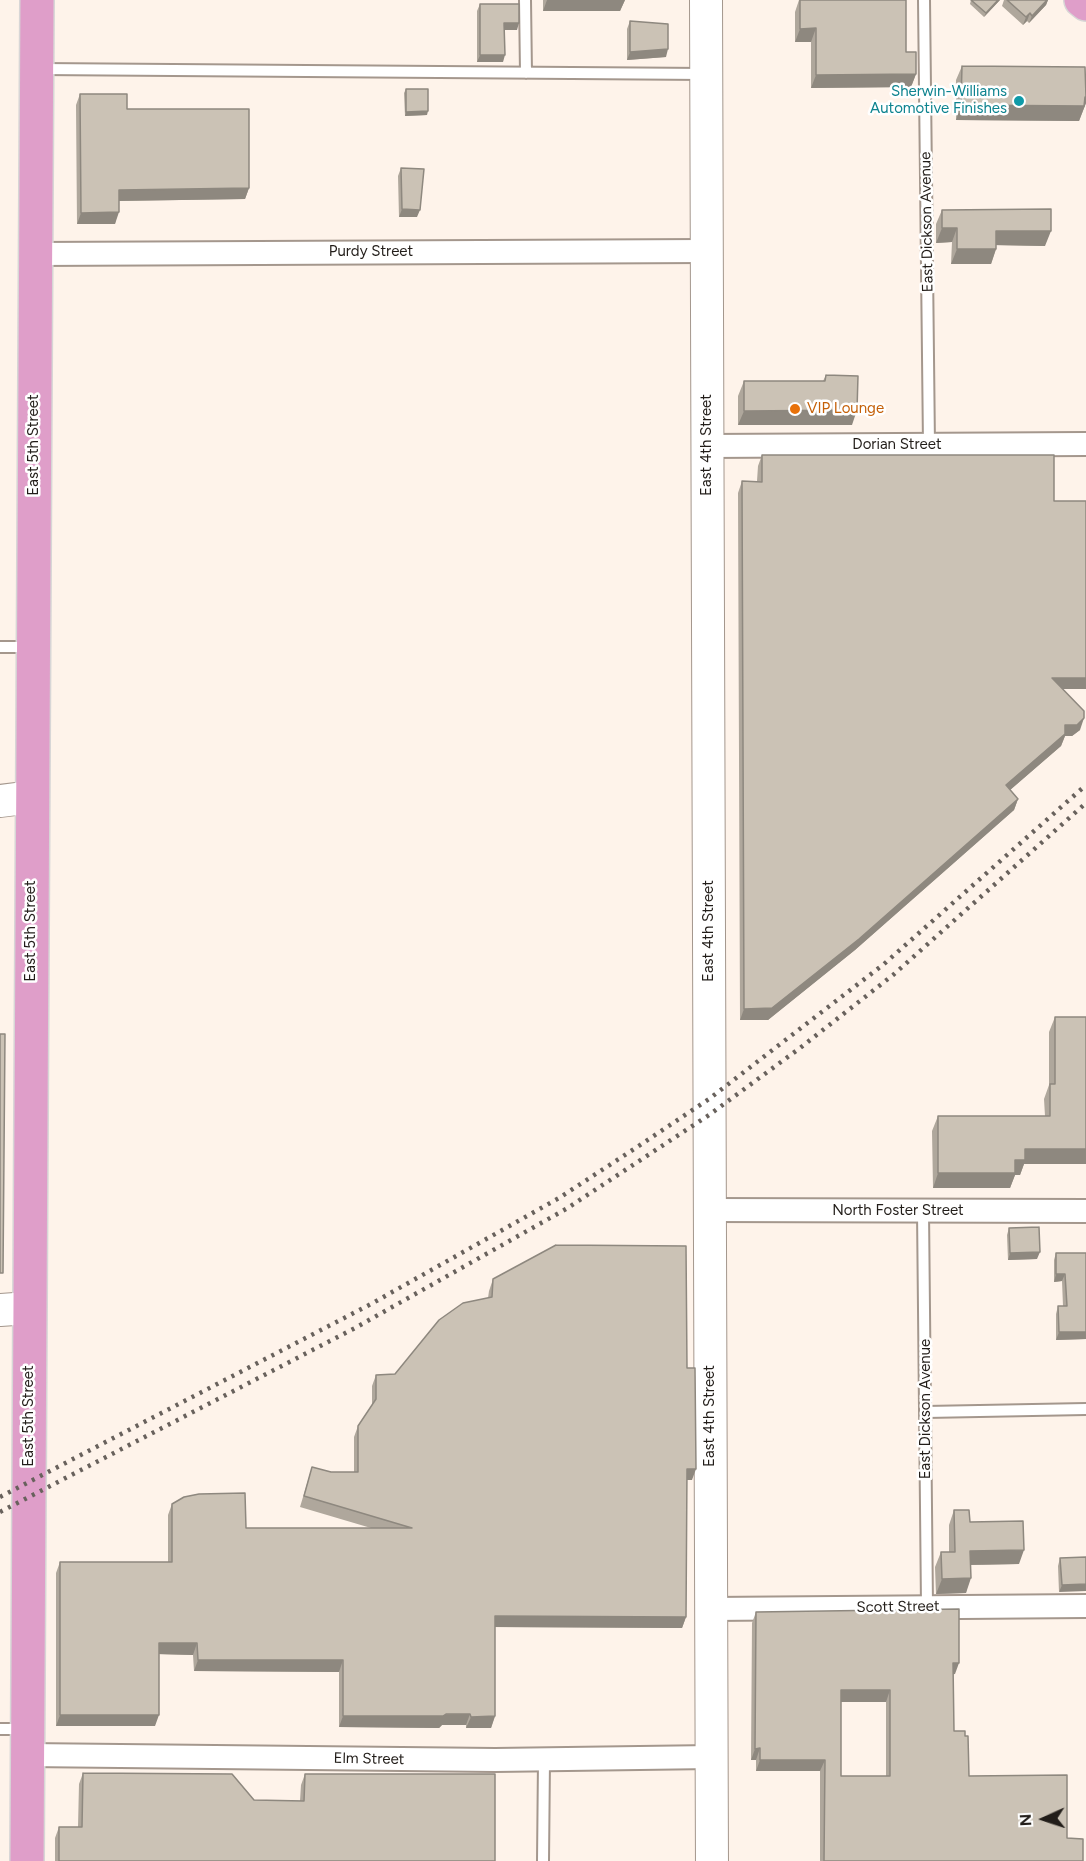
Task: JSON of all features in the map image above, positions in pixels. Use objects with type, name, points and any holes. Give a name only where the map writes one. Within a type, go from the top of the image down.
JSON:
[{"type":"main road","name":"East 5th Street","points":[[27,1861],[18,1738],[15,1309],[16,799],[33,647],[36,0]]},
{"type":"main road","name":"East 4th Street","points":[[706,0],[712,1861]]},
{"type":"main road","points":[[1082,0],[1086,4]]},
{"type":"street","name":"Purdy Street","points":[[35,254],[706,251]]},
{"type":"street","name":"Dorian Street","points":[[707,446],[1086,444]]},
{"type":"street","name":"North Foster Street","points":[[710,1210],[1086,1211]]},
{"type":"street","name":"Scott Street","points":[[711,1609],[1086,1606]]},
{"type":"street","name":"Elm Street","points":[[18,1738],[544,1760],[712,1758]]},
{"type":"lane","points":[[525,0],[526,73]]},
{"type":"lane","name":"East Dickson Avenue","points":[[924,0],[929,445]]},
{"type":"lane","points":[[36,69],[706,74]]},
{"type":"lane","points":[[0,647],[33,647]]},
{"type":"lane","name":"East Dickson Avenue","points":[[923,1211],[927,1606]]},
{"type":"lane","points":[[926,1412],[1086,1409]]},
{"type":"lane","points":[[543,1861],[544,1760]]},
{"type":"building","points":[[800,0],[906,0],[906,52],[916,52],[916,74],[816,75],[816,28],[800,29]]},
{"type":"building","points":[[971,0],[998,0],[986,13]]},
{"type":"building","points":[[1007,0],[1047,0],[1032,16],[1030,13],[1026,17]]},
{"type":"building","points":[[480,4],[519,4],[519,23],[504,23],[505,55],[480,55]]},
{"type":"building","points":[[630,21],[668,24],[668,49],[630,52]]},
{"type":"building","points":[[962,66],[1085,67],[1084,106],[961,105]]},
{"type":"building","points":[[406,89],[428,89],[428,111],[406,112]]},
{"type":"building","points":[[80,94],[127,94],[127,109],[249,109],[249,188],[119,190],[119,212],[81,213]]},
{"type":"building","points":[[401,168],[424,169],[420,210],[402,209]]},
{"type":"building","points":[[1051,209],[1051,231],[996,231],[996,249],[957,249],[957,228],[942,228],[942,210]]},
{"type":"building","points":[[826,375],[858,376],[857,410],[744,411],[744,381],[825,381]]},
{"type":"building","points":[[762,455],[1054,455],[1054,501],[1086,501],[1086,678],[1052,678],[1084,711],[1084,718],[1077,725],[1065,725],[1065,734],[1006,785],[1018,799],[859,939],[772,1008],[744,1009],[742,481],[762,482]]},
{"type":"building","points":[[1055,1017],[1086,1017],[1086,1149],[1025,1149],[1025,1160],[1015,1160],[1015,1173],[938,1173],[938,1116],[1050,1116],[1050,1084],[1055,1084]]},
{"type":"building","points":[[0,1034],[5,1034],[3,1273],[0,1273]]},
{"type":"building","points":[[1039,1227],[1040,1252],[1010,1253],[1009,1228]]},
{"type":"building","points":[[556,1245],[686,1246],[687,1368],[695,1368],[696,1469],[687,1469],[686,1617],[495,1616],[495,1716],[471,1717],[470,1714],[446,1714],[443,1716],[343,1716],[343,1660],[198,1660],[197,1643],[159,1643],[159,1715],[60,1715],[60,1562],[172,1562],[172,1504],[184,1497],[199,1494],[245,1493],[246,1528],[412,1528],[304,1496],[312,1467],[331,1472],[358,1472],[358,1426],[376,1399],[376,1375],[395,1374],[439,1320],[463,1303],[492,1297],[493,1279]]},
{"type":"building","points":[[1056,1253],[1086,1253],[1086,1332],[1059,1332],[1058,1306],[1067,1306],[1065,1274],[1056,1274]]},
{"type":"building","points":[[954,1510],[969,1510],[970,1522],[1023,1521],[1024,1550],[970,1551],[971,1578],[942,1579],[941,1552],[955,1552]]},
{"type":"building","points":[[1086,1557],[1086,1584],[1062,1585],[1060,1558]]},
{"type":"building","points":[[959,1609],[959,1663],[953,1663],[954,1731],[965,1731],[965,1736],[968,1736],[969,1776],[1067,1775],[1067,1838],[1083,1839],[1083,1861],[824,1861],[825,1760],[760,1760],[760,1748],[755,1749],[756,1612]],"holes":[[[841,1690],[890,1690],[890,1776],[841,1776]]]},
{"type":"building","points":[[83,1773],[232,1774],[254,1800],[304,1801],[305,1774],[495,1774],[495,1861],[59,1861],[59,1827],[82,1827]]},
{"type":"railway","points":[[0,1497],[371,1304],[559,1198],[631,1151],[709,1099],[884,964],[1086,785]]},
{"type":"railway","points":[[0,1512],[355,1328],[566,1209],[709,1115],[800,1048],[893,975],[1086,803]]},
{"type":"place","name":"Sherwin-Williams Automotive Finishes","points":[[1019,101]]},
{"type":"place","name":"VIP Lounge","points":[[795,409]]}]
